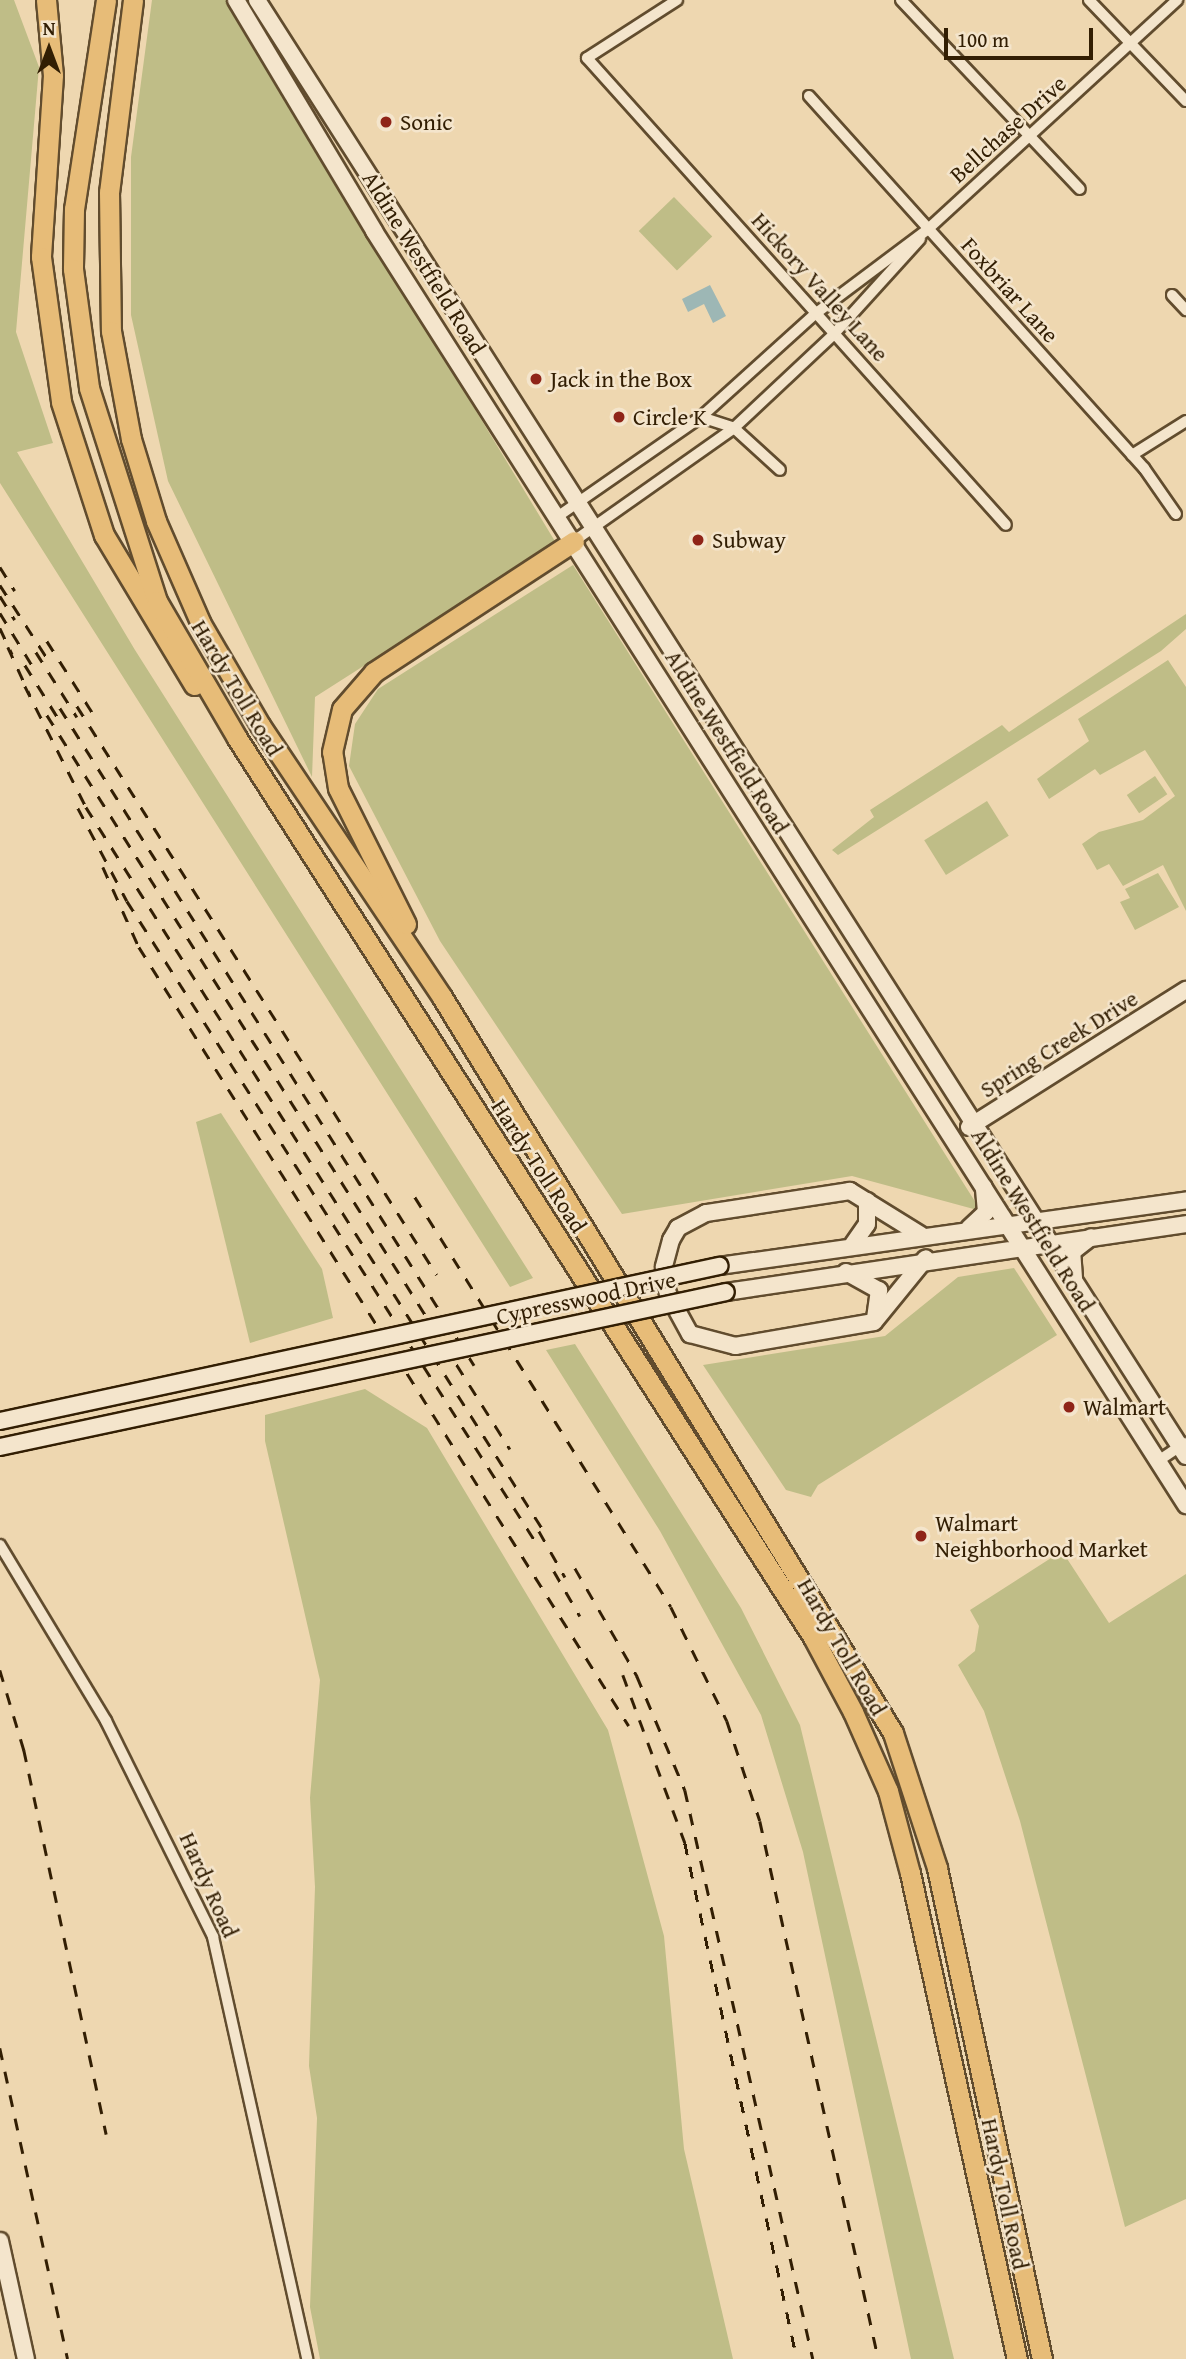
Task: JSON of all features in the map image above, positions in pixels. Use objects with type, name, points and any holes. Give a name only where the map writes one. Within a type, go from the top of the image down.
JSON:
[{"type":"highway","points":[[46,0],[53,75],[41,257],[61,402],[104,535],[177,663],[237,738]]},
{"type":"highway","name":"Hardy Toll Road","points":[[106,0],[74,209],[73,269],[89,387],[157,600],[237,738],[813,1637],[853,1712],[888,1791],[910,1873],[1017,2359]]},
{"type":"highway","name":"Hardy Toll Road","points":[[133,0],[113,133],[108,265],[111,331],[131,439],[156,521],[201,624],[442,997],[893,1732],[937,1868],[1042,2359]]},
{"type":"highway","points":[[442,997],[338,788],[332,752],[337,723],[350,696],[374,672],[573,541]]},
{"type":"main road","name":"Aldine Westfield Road","points":[[236,0],[421,303],[864,999],[981,1174],[1186,1505]]},
{"type":"main road","name":"Aldine Westfield Road","points":[[257,0],[440,291],[976,1124],[1079,1293],[1184,1448]]},
{"type":"main road","points":[[267,48],[284,40]]},
{"type":"main road","points":[[332,159],[349,147]]},
{"type":"main road","points":[[421,303],[440,291]]},
{"type":"main road","points":[[687,722],[710,708]]},
{"type":"main road","points":[[775,860],[797,847]]},
{"type":"main road","points":[[864,999],[886,988]]},
{"type":"main road","name":"Spring Creek Drive","points":[[955,1135],[1186,990]]},
{"type":"main road","points":[[967,1229],[989,1205],[981,1174]]},
{"type":"main road","points":[[921,1235],[850,1191],[706,1213],[678,1228],[664,1267],[680,1323],[713,1345],[874,1322],[926,1258]]},
{"type":"main road","name":"Cypresswood Drive","points":[[0,1421],[719,1266],[853,1244],[1186,1200]]},
{"type":"main road","points":[[853,1244],[867,1224],[867,1201]]},
{"type":"main road","name":"Cypresswood Drive","points":[[0,1447],[726,1292],[926,1258],[1186,1224]]},
{"type":"main road","points":[[1079,1293],[1072,1252],[1093,1236]]},
{"type":"main road","points":[[846,1272],[878,1290],[874,1322]]},
{"type":"main road","points":[[0,2245],[26,2359]]},
{"type":"street","name":"Hickory Valley Lane","points":[[677,0],[587,58],[1006,524]]},
{"type":"street","points":[[901,0],[1029,140],[1080,189]]},
{"type":"street","points":[[1089,0],[1186,101]]},
{"type":"street","name":"Bellchase Drive","points":[[557,517],[701,417],[815,314],[927,230],[1029,140],[1177,0]]},
{"type":"street","name":"Foxbriar Lane","points":[[809,96],[1132,455],[1176,513]]},
{"type":"street","name":"Bellchase Drive","points":[[573,541],[594,529],[734,428],[834,334],[927,230]]},
{"type":"street","points":[[1172,295],[1186,310]]},
{"type":"street","points":[[701,417],[734,428],[779,470]]},
{"type":"street","points":[[1132,455],[1186,421]]},
{"type":"street","points":[[1158,1461],[1184,1448]]},
{"type":"street","name":"Hardy Road","points":[[0,1545],[106,1721],[214,1937],[307,2359]]},
{"type":"shaded area","points":[[0,0],[14,0],[39,67],[16,332],[53,443],[17,452],[135,650],[533,1278],[510,1287],[0,483]]},
{"type":"shaded area","points":[[152,0],[227,0],[556,543],[315,697],[312,777],[168,481],[131,315],[131,157]]},
{"type":"shaded area","points":[[674,197],[712,237],[677,271],[639,231]]},
{"type":"shaded area","points":[[573,565],[981,1211],[852,1176],[622,1214],[440,941],[349,766],[355,724],[378,689]]},
{"type":"shaded area","points":[[1186,614],[1186,629],[1161,651],[838,855],[832,850],[874,817],[870,810],[1002,725],[1009,732]]},
{"type":"shaded area","points":[[1168,660],[1186,687],[1186,911],[1163,865],[1123,886],[1109,864],[1097,870],[1082,844],[1099,832],[1143,820],[1175,796],[1145,750],[1100,775],[1095,769],[1049,799],[1037,779],[1089,741],[1078,719]]},
{"type":"shaded area","points":[[1155,776],[1167,794],[1139,813],[1127,795]]},
{"type":"shaded area","points":[[987,801],[1009,836],[946,875],[924,840]]},
{"type":"shaded area","points":[[1158,873],[1179,907],[1135,930],[1120,902],[1130,898],[1125,889]]},
{"type":"shaded area","points":[[221,1113],[322,1269],[333,1318],[250,1343],[196,1122]]},
{"type":"shaded area","points":[[1014,1268],[1057,1335],[818,1485],[811,1497],[786,1490],[703,1365],[885,1336],[958,1277]]},
{"type":"shaded area","points":[[575,1344],[741,1608],[800,1725],[954,2359],[911,2359],[803,1852],[761,1715],[660,1531],[546,1350]]},
{"type":"shaded area","points":[[365,1389],[427,1428],[608,1730],[664,1936],[684,2149],[733,2359],[320,2359],[310,2307],[317,2118],[309,2066],[315,1887],[310,1798],[320,1680],[265,1441],[265,1415]]},
{"type":"shaded area","points":[[1062,1551],[1109,1623],[1186,1574],[1186,2199],[1125,2227],[1020,1821],[984,1711],[958,1665],[975,1651],[979,1626],[970,1610]]},
{"type":"water","points":[[710,285],[726,316],[713,323],[704,304],[688,312],[682,299]]},
{"type":"railway","points":[[0,567],[15,591]]},
{"type":"railway","points":[[0,585],[47,658]]},
{"type":"railway","points":[[0,596],[15,620]]},
{"type":"railway","points":[[0,613],[35,670]]},
{"type":"railway","points":[[0,628],[12,654]]},
{"type":"railway","points":[[47,641],[92,712]]},
{"type":"railway","points":[[8,647],[30,695]]},
{"type":"railway","points":[[36,652],[77,717]]},
{"type":"railway","points":[[25,665],[60,721]]},
{"type":"railway","points":[[25,686],[86,807],[547,1536]]},
{"type":"railway","points":[[77,706],[437,1275]]},
{"type":"railway","points":[[60,708],[474,1365]]},
{"type":"railway","points":[[47,715],[510,1449]]},
{"type":"railway","points":[[78,808],[127,901],[539,1547]]},
{"type":"railway","points":[[103,867],[139,947],[629,1726]]},
{"type":"railway","points":[[415,1197],[671,1607],[727,1721],[760,1821],[878,2357]]},
{"type":"railway","points":[[539,1531],[565,1577]]},
{"type":"railway","points":[[575,1568],[637,1676],[685,1790],[813,2359]]},
{"type":"railway","points":[[554,1571],[580,1616]]},
{"type":"railway","points":[[0,1670],[24,1750],[106,2134]]},
{"type":"railway","points":[[623,1675],[685,1843],[797,2359]]},
{"type":"railway","points":[[0,2048],[68,2359]]},
{"type":"place","name":"Sonic","points":[[386,122]]},
{"type":"place","name":"Jack in the Box","points":[[536,379]]},
{"type":"place","name":"Circle K","points":[[619,417]]},
{"type":"place","name":"Subway","points":[[698,540]]},
{"type":"place","name":"Walmart","points":[[1069,1407]]},
{"type":"place","name":"Walmart Neighborhood Market","points":[[921,1536]]}]
